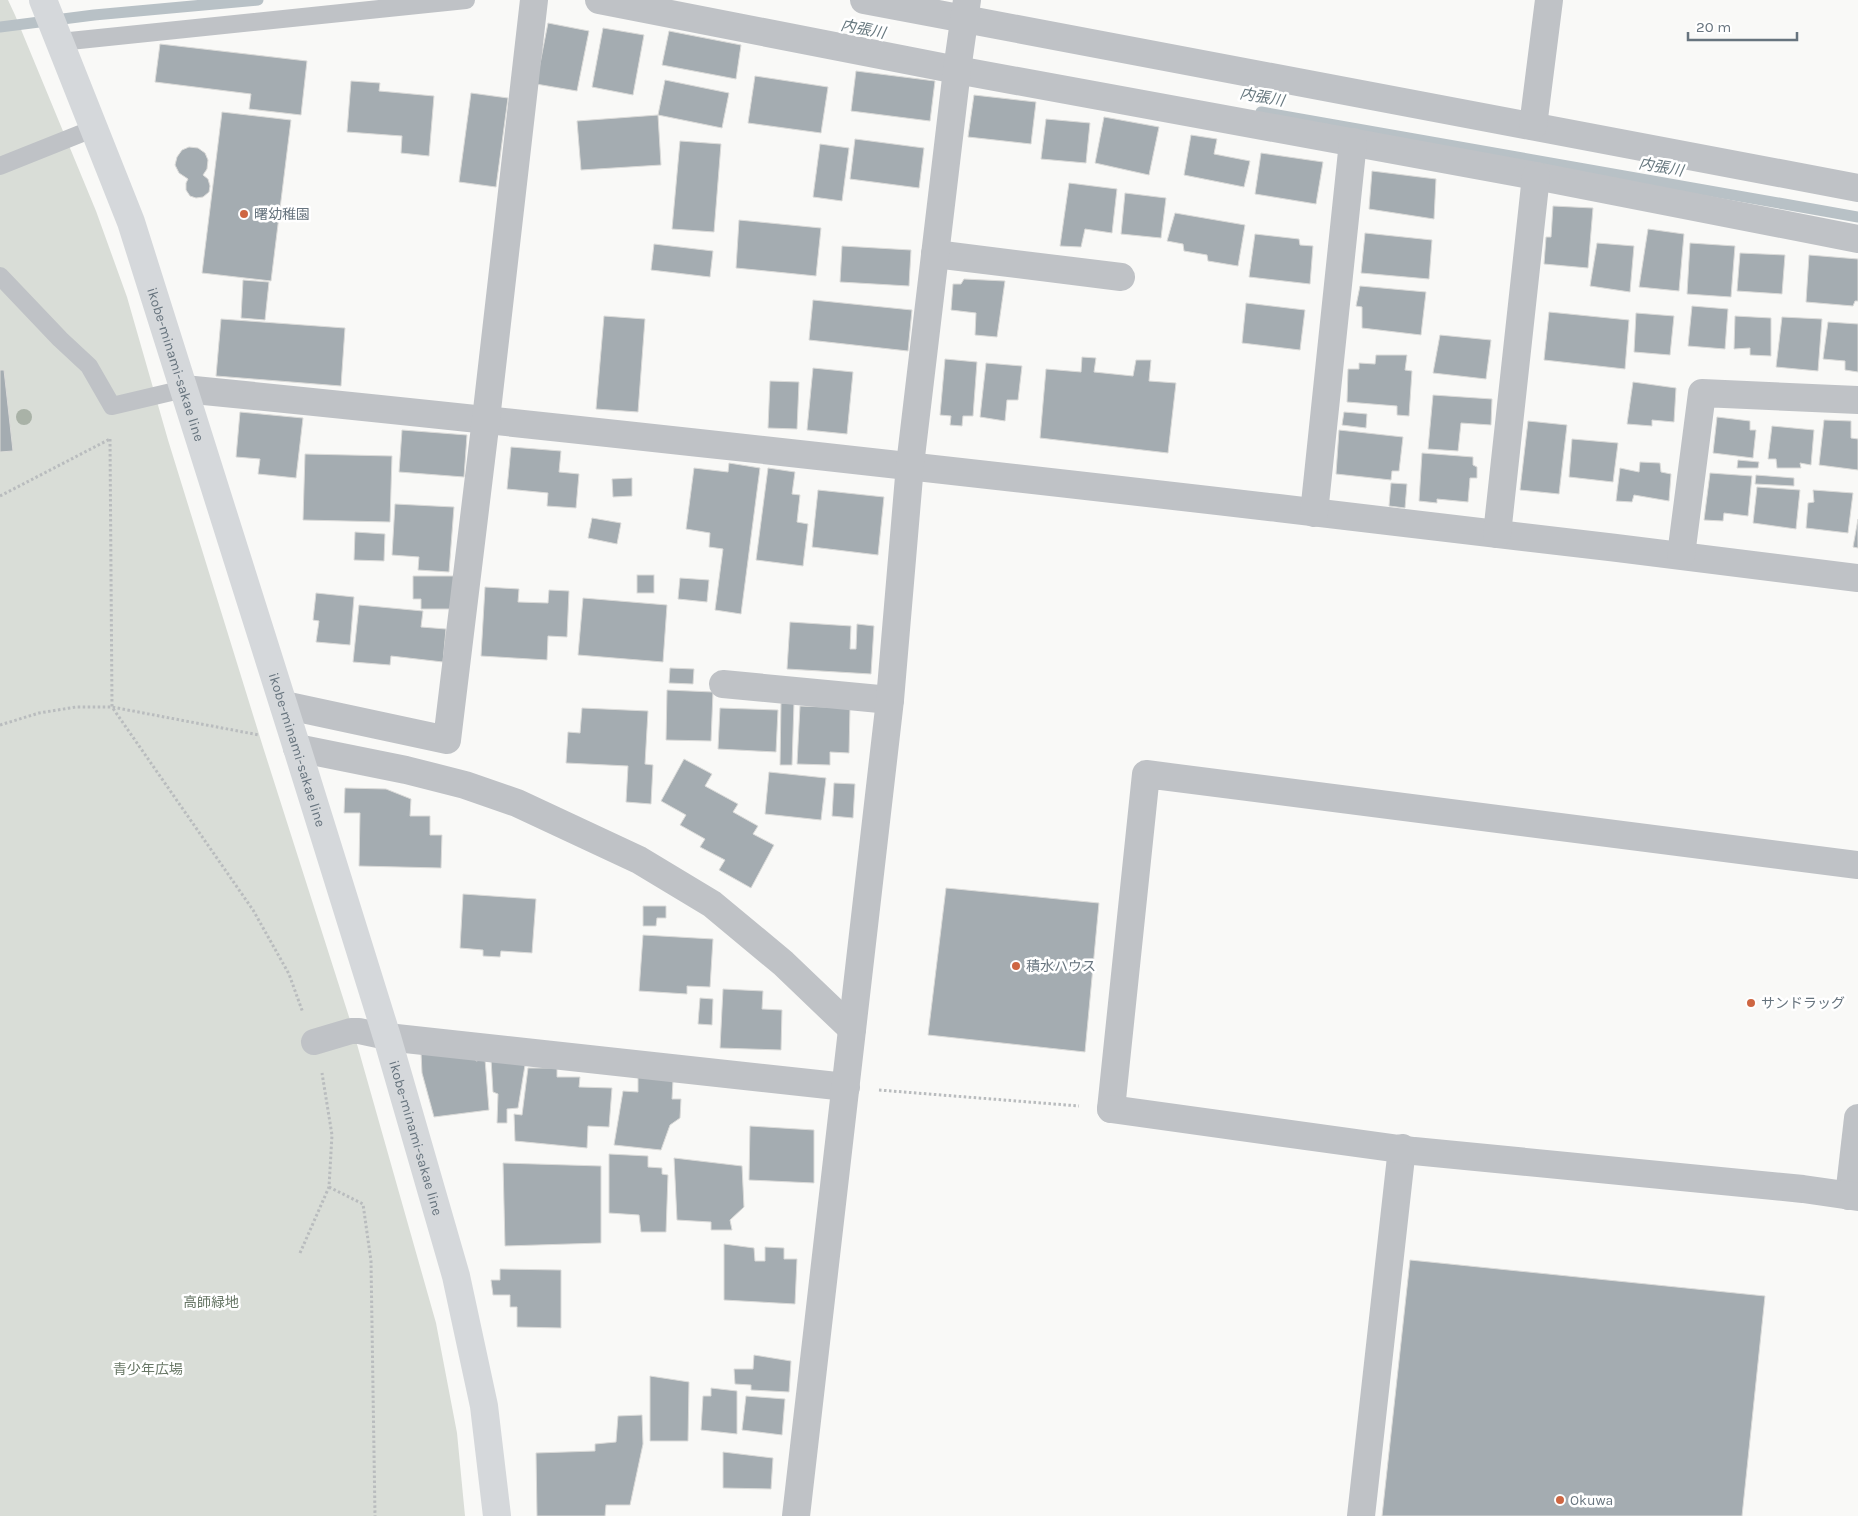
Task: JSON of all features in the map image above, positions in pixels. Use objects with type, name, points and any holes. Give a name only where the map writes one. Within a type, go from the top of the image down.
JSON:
[{"type":"main road","name":"ikobe-minami-sakae line","points":[[44,0],[131,222],[298,748],[387,1037],[456,1276],[484,1406],[498,1516]]},
{"type":"street","points":[[284,705],[447,740],[534,0]]},
{"type":"street","points":[[599,0],[956,70],[1536,176],[1858,239]]},
{"type":"street","points":[[864,0],[966,9],[1533,126],[1858,188]]},
{"type":"street","points":[[1533,126],[1549,0]]},
{"type":"street","points":[[796,1516],[890,700],[910,465],[956,70],[966,9]]},
{"type":"street","points":[[1314,513],[1354,142]]},
{"type":"street","points":[[1497,534],[1536,176]]},
{"type":"street","points":[[935,254],[1120,277]]},
{"type":"street","points":[[184,389],[486,419],[910,465],[1681,555],[1858,578]]},
{"type":"street","points":[[1681,555],[1702,393],[1858,400]]},
{"type":"street","points":[[723,684],[890,700]]},
{"type":"street","points":[[298,748],[406,770],[465,785],[516,803],[639,860],[712,904],[783,963],[852,1029]]},
{"type":"street","points":[[1858,865],[1146,774],[1111,1109],[1402,1148],[1803,1189],[1854,1197],[1858,1118]]},
{"type":"street","points":[[314,1042],[350,1031],[359,1031],[387,1037],[846,1087]]},
{"type":"street","points":[[1361,1516],[1402,1148]]},
{"type":"lane","points":[[60,42],[466,0]]},
{"type":"lane","points":[[0,166],[95,128]]},
{"type":"lane","points":[[0,276],[60,339],[89,366],[112,406],[184,389]]},
{"type":"path","points":[[112,406],[110,440],[112,706],[253,910],[289,974],[314,1042],[320,1062],[332,1134],[329,1187],[300,1253]]},
{"type":"path","points":[[0,496],[110,440]]},
{"type":"path","points":[[0,725],[39,713],[76,707],[112,706],[267,737]]},
{"type":"path","points":[[846,1087],[1111,1109]]},
{"type":"path","points":[[329,1187],[363,1204],[371,1261],[376,1516]]},
{"type":"green space","name":"高師緑地","points":[[0,0],[8,0],[15,15],[96,211],[127,297],[168,440],[351,1023],[436,1323],[457,1433],[465,1516],[0,1516]]},
{"type":"building","points":[[548,23],[589,31],[577,91],[536,84]]},
{"type":"building","points":[[603,28],[644,35],[633,95],[592,87]]},
{"type":"building","points":[[669,31],[741,45],[736,79],[662,65]]},
{"type":"building","points":[[160,44],[307,61],[301,115],[249,109],[251,94],[155,82]]},
{"type":"building","points":[[856,71],[935,81],[930,121],[851,111]]},
{"type":"building","points":[[755,76],[828,87],[821,133],[748,123]]},
{"type":"building","points":[[665,80],[729,93],[722,128],[658,115]]},
{"type":"building","points":[[351,81],[380,83],[379,91],[434,96],[429,156],[401,153],[402,136],[347,132]]},
{"type":"building","points":[[471,93],[508,98],[496,187],[459,182]]},
{"type":"building","points":[[974,95],[1036,102],[1031,144],[968,137]]},
{"type":"building","points":[[222,112],[291,120],[271,281],[202,273]]},
{"type":"building","points":[[658,115],[661,165],[581,170],[577,121]]},
{"type":"building","points":[[1104,117],[1159,127],[1149,175],[1095,163]]},
{"type":"building","points":[[1046,119],[1090,123],[1086,163],[1041,159]]},
{"type":"building","points":[[1191,135],[1217,139],[1214,154],[1250,161],[1244,187],[1184,175]]},
{"type":"building","points":[[855,139],[924,148],[919,188],[850,179]]},
{"type":"building","points":[[680,141],[721,144],[714,232],[672,229]]},
{"type":"building","points":[[820,144],[849,148],[842,201],[813,197]]},
{"type":"building","points":[[189,147],[198,148],[205,153],[208,160],[207,169],[203,175],[208,179],[210,186],[209,192],[203,197],[196,198],[190,196],[186,190],[188,179],[179,173],[175,165],[177,157],[182,150]]},
{"type":"building","points":[[1261,153],[1323,162],[1316,204],[1255,194]]},
{"type":"building","points":[[1372,171],[1436,179],[1434,219],[1369,209]]},
{"type":"building","points":[[1069,183],[1117,189],[1112,233],[1085,229],[1081,247],[1060,246]]},
{"type":"building","points":[[1125,193],[1166,198],[1161,238],[1121,234]]},
{"type":"building","points":[[1553,206],[1593,208],[1588,268],[1544,264],[1546,237],[1551,237]]},
{"type":"building","points":[[1175,213],[1245,225],[1238,266],[1208,261],[1207,255],[1184,251],[1183,244],[1167,241]]},
{"type":"building","points":[[739,220],[821,228],[816,276],[736,268]]},
{"type":"building","points":[[1648,229],[1684,234],[1679,291],[1639,287]]},
{"type":"building","points":[[1365,233],[1432,240],[1429,279],[1361,273]]},
{"type":"building","points":[[1255,234],[1299,239],[1300,245],[1313,246],[1310,284],[1249,277]]},
{"type":"building","points":[[1597,243],[1634,246],[1630,292],[1590,286]]},
{"type":"building","points":[[1690,243],[1735,246],[1731,297],[1687,294]]},
{"type":"building","points":[[654,244],[713,251],[710,277],[651,270]]},
{"type":"building","points":[[842,246],[911,250],[909,286],[840,282]]},
{"type":"building","points":[[1740,253],[1785,255],[1782,294],[1737,291]]},
{"type":"building","points":[[1809,255],[1858,259],[1858,301],[1855,301],[1853,306],[1806,302]]},
{"type":"building","points":[[964,279],[1005,281],[997,337],[975,335],[976,313],[951,310],[953,284],[961,284]]},
{"type":"building","points":[[243,280],[269,282],[265,320],[241,318]]},
{"type":"building","points":[[1360,286],[1426,292],[1421,335],[1362,328],[1362,307],[1356,306]]},
{"type":"building","points":[[813,300],[912,310],[908,351],[809,340]]},
{"type":"building","points":[[1246,303],[1305,310],[1300,350],[1242,343]]},
{"type":"building","points":[[1692,306],[1728,309],[1725,349],[1688,346]]},
{"type":"building","points":[[1549,312],[1629,320],[1625,369],[1544,360]]},
{"type":"building","points":[[1636,313],[1674,316],[1670,355],[1634,352]]},
{"type":"building","points":[[604,316],[645,319],[638,412],[596,409]]},
{"type":"building","points":[[1735,316],[1771,318],[1771,356],[1750,355],[1750,348],[1734,349]]},
{"type":"building","points":[[1782,317],[1822,319],[1818,371],[1776,367]]},
{"type":"building","points":[[221,319],[345,328],[341,386],[216,376]]},
{"type":"building","points":[[1828,322],[1858,324],[1858,372],[1845,370],[1845,361],[1823,359]]},
{"type":"building","points":[[1440,335],[1491,340],[1486,379],[1433,373]]},
{"type":"building","points":[[1376,355],[1407,355],[1405,370],[1412,371],[1409,416],[1397,415],[1397,406],[1347,402],[1348,369],[1359,369],[1359,363],[1375,364]]},
{"type":"building","points":[[1082,357],[1096,358],[1094,372],[1133,376],[1136,360],[1151,360],[1149,381],[1176,383],[1168,453],[1040,438],[1046,369],[1081,372]]},
{"type":"building","points":[[945,359],[977,362],[973,416],[963,416],[962,426],[950,425],[951,416],[940,415]]},
{"type":"building","points":[[986,363],[1022,366],[1018,400],[1007,400],[1005,421],[980,417]]},
{"type":"building","points":[[813,368],[853,372],[847,434],[807,430]]},
{"type":"building","points":[[0,370],[4,370],[13,451],[0,452]]},
{"type":"building","points":[[770,381],[799,382],[797,429],[768,428]]},
{"type":"building","points":[[1633,382],[1676,388],[1674,422],[1652,420],[1652,426],[1627,424]]},
{"type":"building","points":[[1433,395],[1492,399],[1491,425],[1461,423],[1458,451],[1428,449]]},
{"type":"building","points":[[240,412],[303,418],[296,478],[258,474],[260,459],[236,457]]},
{"type":"building","points":[[1344,412],[1367,414],[1366,428],[1342,425]]},
{"type":"building","points":[[1717,417],[1750,421],[1750,430],[1756,430],[1753,458],[1713,453]]},
{"type":"building","points":[[1824,420],[1851,421],[1851,438],[1858,439],[1858,470],[1819,465]]},
{"type":"building","points":[[1528,421],[1567,425],[1559,494],[1520,490]]},
{"type":"building","points":[[1772,426],[1814,430],[1811,465],[1800,463],[1801,468],[1777,468],[1776,459],[1768,459]]},
{"type":"building","points":[[402,430],[467,435],[464,477],[399,472]]},
{"type":"building","points":[[1339,430],[1403,437],[1399,471],[1392,471],[1391,480],[1336,474]]},
{"type":"building","points":[[1572,439],[1618,443],[1613,482],[1569,477]]},
{"type":"building","points":[[511,447],[561,451],[559,472],[579,474],[576,508],[547,506],[548,493],[507,489]]},
{"type":"building","points":[[1422,453],[1473,457],[1473,465],[1477,467],[1477,478],[1470,478],[1468,502],[1437,499],[1437,503],[1419,501]]},
{"type":"building","points":[[305,454],[392,456],[390,522],[303,520]]},
{"type":"building","points":[[1738,460],[1759,462],[1758,468],[1737,468]]},
{"type":"building","points":[[1640,462],[1660,463],[1661,472],[1671,474],[1669,501],[1634,495],[1632,502],[1616,501],[1620,468],[1639,472]]},
{"type":"building","points":[[729,463],[760,468],[741,614],[715,610],[723,549],[709,547],[710,533],[686,529],[694,468],[728,472]]},
{"type":"building","points":[[768,468],[795,472],[792,494],[800,495],[797,522],[808,524],[803,566],[756,560]]},
{"type":"building","points":[[1710,473],[1752,476],[1748,516],[1724,513],[1723,521],[1704,520]]},
{"type":"building","points":[[1756,475],[1794,478],[1794,486],[1755,484]]},
{"type":"building","points":[[632,478],[632,496],[613,497],[612,479]]},
{"type":"building","points":[[1391,483],[1407,484],[1405,508],[1389,506]]},
{"type":"building","points":[[1757,487],[1800,490],[1796,529],[1753,523]]},
{"type":"building","points":[[818,490],[884,497],[878,555],[812,547]]},
{"type":"building","points":[[1813,490],[1853,493],[1848,533],[1806,528],[1808,503],[1814,502]]},
{"type":"building","points":[[395,504],[454,507],[449,572],[418,570],[419,557],[392,555]]},
{"type":"building","points":[[592,518],[621,523],[617,544],[588,538]]},
{"type":"building","points":[[1858,519],[1858,548],[1853,547]]},
{"type":"building","points":[[355,532],[385,534],[384,561],[354,560]]},
{"type":"building","points":[[637,575],[654,575],[654,593],[637,593]]},
{"type":"building","points":[[413,576],[454,576],[454,609],[421,609],[421,599],[413,599]]},
{"type":"building","points":[[680,578],[709,580],[707,602],[678,599]]},
{"type":"building","points":[[485,587],[519,589],[518,602],[548,603],[549,590],[569,591],[567,637],[548,636],[547,660],[481,656]]},
{"type":"building","points":[[316,593],[354,597],[350,645],[316,642],[319,621],[313,620]]},
{"type":"building","points":[[583,598],[667,605],[663,662],[578,655]]},
{"type":"building","points":[[359,605],[423,611],[421,627],[446,629],[443,662],[391,656],[390,665],[353,662]]},
{"type":"building","points":[[790,622],[851,626],[850,649],[856,649],[857,624],[874,626],[871,674],[787,669]]},
{"type":"building","points":[[670,668],[694,669],[693,684],[669,683]]},
{"type":"building","points":[[667,690],[713,692],[711,741],[666,740]]},
{"type":"building","points":[[781,703],[794,703],[792,765],[780,765]]},
{"type":"building","points":[[800,706],[850,708],[849,753],[830,752],[830,765],[797,764]]},
{"type":"building","points":[[582,708],[648,711],[645,764],[653,765],[651,804],[626,802],[628,766],[566,763],[568,732],[580,733]]},
{"type":"building","points":[[720,708],[778,710],[776,752],[718,749]]},
{"type":"building","points":[[684,759],[712,774],[705,786],[738,804],[733,812],[758,826],[753,834],[774,845],[751,888],[719,870],[725,860],[700,847],[705,839],[680,825],[686,815],[661,801]]},
{"type":"building","points":[[769,772],[826,778],[821,820],[765,814]]},
{"type":"building","points":[[834,783],[855,784],[853,818],[832,816]]},
{"type":"building","points":[[345,788],[386,789],[411,799],[410,816],[430,816],[430,835],[442,835],[441,868],[359,866],[360,813],[344,813]]},
{"type":"building","points":[[946,888],[1099,903],[1085,1052],[928,1035]]},
{"type":"building","points":[[463,894],[536,899],[532,953],[501,951],[500,957],[483,956],[483,950],[460,948]]},
{"type":"building","points":[[643,906],[666,906],[666,918],[657,918],[656,926],[643,926]]},
{"type":"building","points":[[643,935],[713,939],[710,987],[687,986],[687,994],[639,991]]},
{"type":"building","points":[[723,989],[763,991],[762,1009],[782,1010],[781,1050],[720,1048]]},
{"type":"building","points":[[700,998],[713,999],[712,1025],[698,1024]]},
{"type":"building","points":[[421,1053],[475,1055],[476,1061],[485,1059],[489,1110],[434,1117],[422,1073]]},
{"type":"building","points":[[491,1059],[526,1059],[518,1108],[507,1109],[507,1123],[497,1123],[498,1094],[493,1092]]},
{"type":"building","points":[[528,1068],[557,1068],[557,1077],[580,1077],[579,1087],[612,1088],[609,1127],[588,1126],[587,1148],[515,1141],[514,1114],[522,1115]]},
{"type":"building","points":[[638,1077],[673,1080],[672,1099],[681,1099],[680,1118],[670,1125],[661,1150],[614,1145],[623,1091],[638,1092]]},
{"type":"building","points":[[750,1126],[814,1130],[814,1183],[749,1180]]},
{"type":"building","points":[[609,1154],[648,1156],[648,1167],[662,1168],[662,1174],[668,1175],[666,1232],[641,1232],[639,1215],[609,1213]]},
{"type":"building","points":[[674,1158],[742,1166],[744,1207],[730,1220],[732,1230],[711,1230],[711,1222],[677,1220]]},
{"type":"building","points":[[503,1163],[601,1166],[601,1243],[505,1246]]},
{"type":"building","points":[[724,1244],[754,1248],[755,1261],[765,1261],[765,1247],[784,1248],[784,1259],[797,1259],[795,1304],[724,1300]]},
{"type":"building","points":[[1410,1260],[1765,1296],[1742,1516],[1382,1516]]},
{"type":"building","points":[[500,1269],[561,1270],[561,1328],[517,1327],[517,1307],[510,1307],[510,1295],[493,1295],[491,1280],[500,1280]]},
{"type":"building","points":[[754,1355],[791,1361],[789,1392],[751,1390],[751,1385],[735,1384],[734,1369],[753,1369]]},
{"type":"building","points":[[650,1376],[689,1382],[688,1441],[650,1441]]},
{"type":"building","points":[[711,1388],[737,1391],[737,1434],[701,1430],[703,1396],[711,1396]]},
{"type":"building","points":[[746,1396],[785,1399],[782,1435],[742,1430]]},
{"type":"building","points":[[642,1415],[643,1444],[630,1505],[606,1505],[605,1516],[537,1516],[536,1453],[595,1451],[595,1444],[616,1442],[618,1416]]},
{"type":"building","points":[[723,1452],[773,1458],[771,1489],[723,1488]]},
{"type":"waterway","name":"内張川","points":[[0,27],[94,15],[258,0]]},
{"type":"waterway","name":"内張川","points":[[1261,112],[1858,217]]},
{"type":"place","name":"曙幼稚園","points":[[244,214]]},
{"type":"place","name":"積水ハウス","points":[[1016,966]]},
{"type":"place","name":"サンドラッグ","points":[[1751,1003]]},
{"type":"place","name":"Okuwa","points":[[1560,1500]]},
{"type":"park label","name":"青少年広場","points":[[148,1369]]}]
